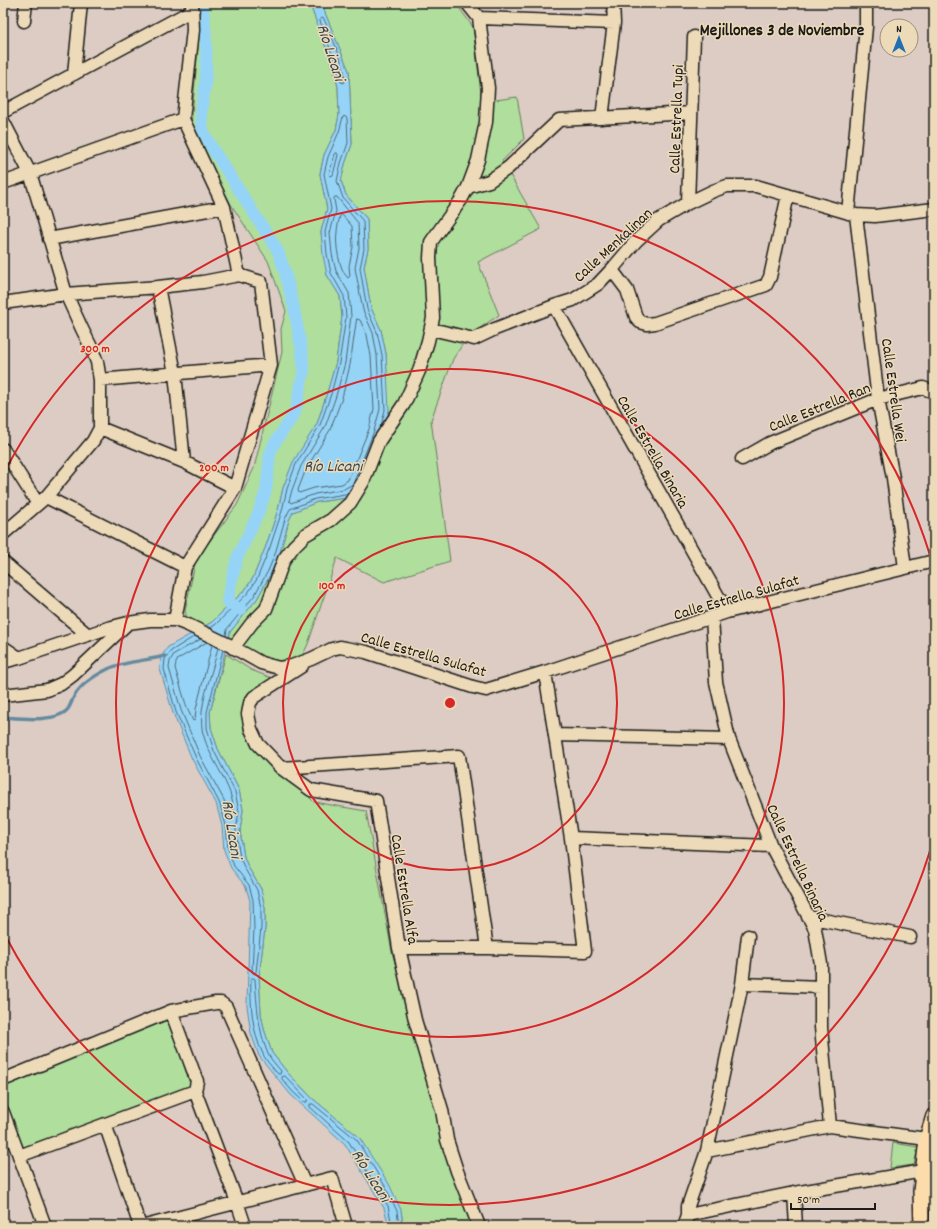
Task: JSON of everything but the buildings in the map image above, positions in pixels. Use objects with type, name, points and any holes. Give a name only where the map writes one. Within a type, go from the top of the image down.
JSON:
[{"type":"main road","points":[[922,1226],[921,1191],[928,1171],[934,1116]]},
{"type":"street","points":[[24,21],[26,3]]},
{"type":"street","points":[[74,74],[81,3]]},
{"type":"street","points":[[231,647],[252,622],[266,609],[284,559],[294,546],[305,535],[331,520],[354,498],[363,482],[379,441],[404,404],[419,371],[428,342],[433,318],[430,258],[432,242],[461,200],[468,187],[478,160],[486,122],[488,88],[479,18],[466,3]]},
{"type":"street","points":[[602,118],[614,23],[613,3]]},
{"type":"street","name":"Calle Estrella Wei","points":[[866,3],[866,27],[852,214],[878,399],[893,478],[905,568]]},
{"type":"street","points":[[3,112],[193,7],[193,30],[183,119],[224,207],[239,274]]},
{"type":"street","points":[[479,18],[614,23]]},
{"type":"street","name":"Calle Estrella Tupi","points":[[688,203],[694,37]]},
{"type":"street","points":[[468,187],[489,182],[508,168],[559,120],[691,113]]},
{"type":"street","points":[[3,182],[183,119]]},
{"type":"street","points":[[3,121],[30,173],[66,294],[97,362],[100,380],[100,428],[92,441],[42,501],[3,534]]},
{"type":"street","name":"Calle Menkalinan","points":[[431,330],[474,339],[494,329],[573,300],[598,284],[612,270],[636,241],[659,220],[688,203],[713,191],[728,186],[756,186],[852,214],[875,216],[934,209]]},
{"type":"street","points":[[612,270],[627,290],[636,317],[640,322],[647,324],[655,323],[766,285],[770,277],[788,195]]},
{"type":"street","points":[[49,239],[224,207]]},
{"type":"street","points":[[3,304],[66,294],[203,282],[239,274],[261,282],[272,365],[235,488],[185,567],[175,620]]},
{"type":"street","points":[[158,287],[175,373],[184,462]]},
{"type":"street","name":"Calle Estrella Binaria","points":[[554,306],[727,612]]},
{"type":"street","points":[[100,380],[272,365]]},
{"type":"street","name":"Calle Estrella Ran","points":[[742,459],[770,443],[878,399],[923,388],[934,392]]},
{"type":"street","points":[[100,428],[184,462],[235,488]]},
{"type":"street","points":[[3,449],[42,501],[185,567]]},
{"type":"street","name":"Calle Estrella Sulafat","points":[[3,662],[128,623],[150,620],[175,620],[188,625],[261,663],[279,668],[292,666],[332,649],[350,649],[366,652],[473,688],[486,690],[727,612],[934,561]]},
{"type":"street","points":[[3,562],[88,635]]},
{"type":"street","name":"Calle Estrella Binaria","points":[[712,617],[716,682],[728,739],[771,846],[815,929],[821,964],[821,1027],[830,1126]]},
{"type":"street","points":[[3,695],[46,690],[61,684],[73,675],[128,623]]},
{"type":"street","points":[[3,647],[19,658]]},
{"type":"street","name":"Calle Estrella Alfa","points":[[311,659],[254,697],[250,703],[248,714],[251,729],[258,744],[281,768],[311,790],[376,800],[399,948],[415,1020],[442,1110],[456,1170],[480,1226]]},
{"type":"street","points":[[399,948],[487,948],[585,951],[571,838],[545,672]]},
{"type":"street","points":[[555,735],[728,739]]},
{"type":"street","points":[[281,768],[459,756],[487,948]]},
{"type":"street","points":[[571,838],[771,846]]},
{"type":"street","points":[[808,916],[910,937]]},
{"type":"street","points":[[748,936],[742,984],[706,1151],[688,1206],[686,1220],[794,1193],[928,1171]]},
{"type":"street","points":[[742,984],[821,987]]},
{"type":"street","points":[[3,1080],[171,1011],[216,1003],[221,1004],[226,1007],[304,1185]]},
{"type":"street","points":[[171,1011],[197,1081],[196,1091],[245,1226]]},
{"type":"street","points":[[19,1156],[196,1091]]},
{"type":"street","points":[[3,1112],[45,1226]]},
{"type":"street","points":[[105,1124],[140,1226]]},
{"type":"street","points":[[706,1151],[830,1126],[931,1139]]},
{"type":"street","points":[[144,1226],[332,1178],[346,1226]]},
{"type":"street","points":[[794,1193],[796,1226]]},
{"type":"green space","points":[[200,3],[311,3],[312,10],[334,69],[338,87],[339,115],[336,130],[324,155],[320,174],[327,209],[321,232],[327,275],[340,296],[342,317],[336,362],[317,424],[293,463],[283,488],[278,510],[266,546],[253,578],[245,590],[212,622],[205,626],[187,619],[185,611],[196,559],[237,505],[254,468],[282,352],[281,329],[286,311],[268,261],[230,203],[191,126],[200,26]]},
{"type":"green space","points":[[323,3],[456,3],[473,27],[482,102],[517,97],[524,139],[502,161],[541,229],[478,262],[499,315],[468,336],[453,359],[431,420],[450,561],[384,582],[337,558],[308,644],[299,663],[286,666],[267,660],[229,639],[230,632],[257,599],[271,573],[279,556],[289,520],[293,512],[317,502],[347,498],[387,378],[386,354],[381,330],[371,308],[364,267],[368,249],[367,219],[346,195],[341,181],[352,144],[349,71],[325,13]]},
{"type":"green space","points":[[226,654],[251,670],[277,680],[243,713],[244,732],[253,745],[314,802],[366,811],[392,952],[414,1030],[430,1073],[449,1158],[471,1226],[403,1226],[401,1210],[359,1137],[312,1098],[287,1072],[272,1053],[261,1014],[259,976],[265,928],[265,908],[261,889],[244,857],[240,831],[243,810],[239,790],[218,749],[211,728],[210,712]]},
{"type":"green space","points":[[169,1019],[191,1087],[23,1149],[3,1093],[3,1086]]},
{"type":"green space","points":[[893,1143],[918,1147],[914,1165],[890,1168]]},
{"type":"water","name":"Río Licani","points":[[311,3],[323,3],[325,13],[349,71],[352,144],[341,181],[346,195],[367,219],[368,249],[364,267],[371,308],[381,330],[386,354],[389,410],[383,433],[371,466],[347,498],[317,502],[293,512],[289,520],[279,556],[271,573],[257,599],[230,632],[210,712],[211,728],[218,749],[239,790],[243,810],[240,831],[244,857],[261,889],[265,908],[265,928],[259,976],[261,1014],[272,1053],[287,1072],[312,1098],[359,1137],[389,1184],[401,1210],[403,1226],[389,1226],[384,1208],[345,1144],[291,1095],[259,1056],[251,1033],[247,1006],[250,901],[246,887],[231,868],[224,850],[222,826],[216,803],[192,759],[173,713],[160,669],[161,657],[168,647],[212,622],[245,590],[253,578],[266,546],[278,510],[283,488],[293,462],[317,424],[336,362],[342,317],[340,296],[327,275],[323,255],[321,232],[327,209],[320,174],[324,155],[336,130],[339,115],[338,87],[334,69],[312,10]]},
{"type":"waterway","points":[[202,3],[206,56],[206,81],[201,116],[203,130],[211,146],[278,251],[294,308],[304,370],[295,413],[274,444],[270,454],[266,491],[258,514],[237,558],[227,601],[241,610]]},
{"type":"waterway","points":[[3,717],[37,719],[47,718],[63,713],[68,709],[74,697],[85,683],[99,674],[120,665],[165,656]]},
{"type":"district","name":"Mejillones 3 de Noviembre","points":[[782,29]]}]
